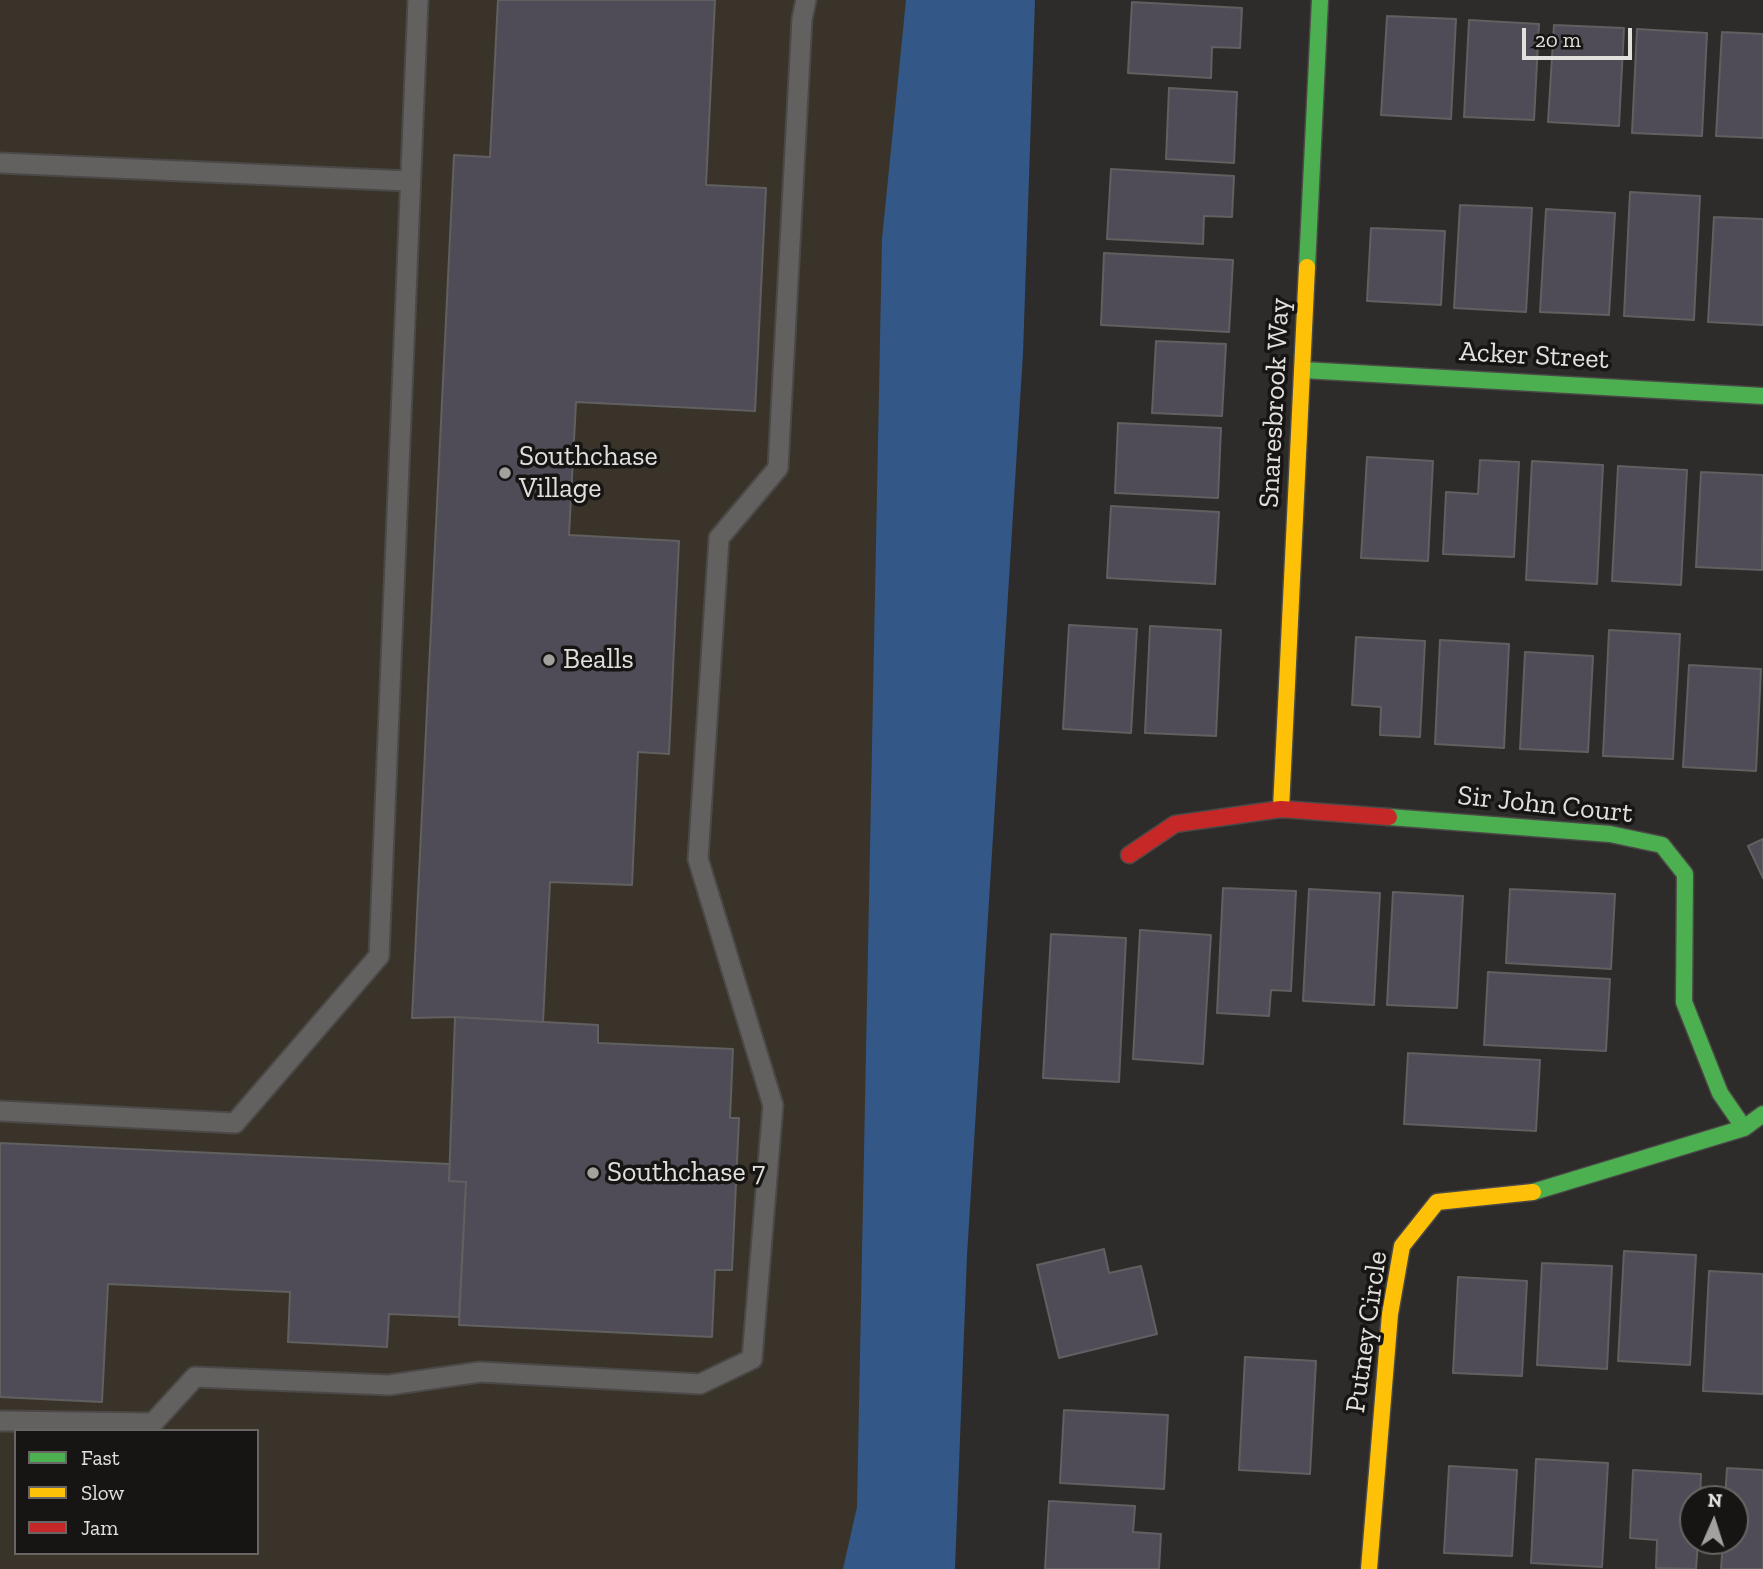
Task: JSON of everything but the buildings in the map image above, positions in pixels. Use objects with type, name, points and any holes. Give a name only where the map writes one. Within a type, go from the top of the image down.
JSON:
[{"type":"street","name":"Snaresbrook Way","points":[[1281,809],[1320,0]]},
{"type":"street","name":"Acker Street","points":[[1303,370],[1763,396]]},
{"type":"street","name":"Sir John Court","points":[[1129,855],[1175,824],[1281,809],[1610,834],[1662,845],[1685,874],[1684,1002],[1720,1093],[1744,1128]]},
{"type":"street","name":"Putney Circle","points":[[1368,1569],[1390,1314],[1402,1246],[1437,1202],[1529,1193],[1744,1128],[1763,1114]]},
{"type":"lane","points":[[0,1111],[235,1122],[379,956],[418,0]]},
{"type":"lane","points":[[0,1421],[153,1423],[195,1377],[390,1385],[480,1372],[700,1384],[752,1359],[773,1105],[698,859],[719,538],[778,468],[802,19],[806,0]]},
{"type":"lane","points":[[0,163],[409,181]]},
{"type":"shaded area","points":[[0,0],[963,0],[886,1569],[0,1569]]},
{"type":"water","points":[[906,0],[1035,0],[1023,353],[967,1255],[955,1569],[843,1569],[857,1507],[882,239]]},
{"type":"traffic: fast","points":[[1307,267],[1320,0]]},
{"type":"traffic: fast","points":[[1303,370],[1763,396]]},
{"type":"traffic: fast","points":[[1389,817],[1610,834],[1662,845],[1685,874],[1684,1002],[1720,1093],[1744,1128]]},
{"type":"traffic: fast","points":[[1533,1192],[1744,1128],[1763,1114]]},
{"type":"traffic: slow","points":[[1281,809],[1307,267]]},
{"type":"traffic: slow","points":[[1369,1569],[1390,1314],[1402,1246],[1437,1202],[1533,1192]]},
{"type":"traffic: jam","points":[[1129,855],[1175,824],[1281,809],[1389,817]]},
{"type":"place","name":"Southchase Village","points":[[505,473]]},
{"type":"place","name":"Bealls","points":[[549,660]]},
{"type":"place","name":"Southchase 7","points":[[593,1173]]}]
